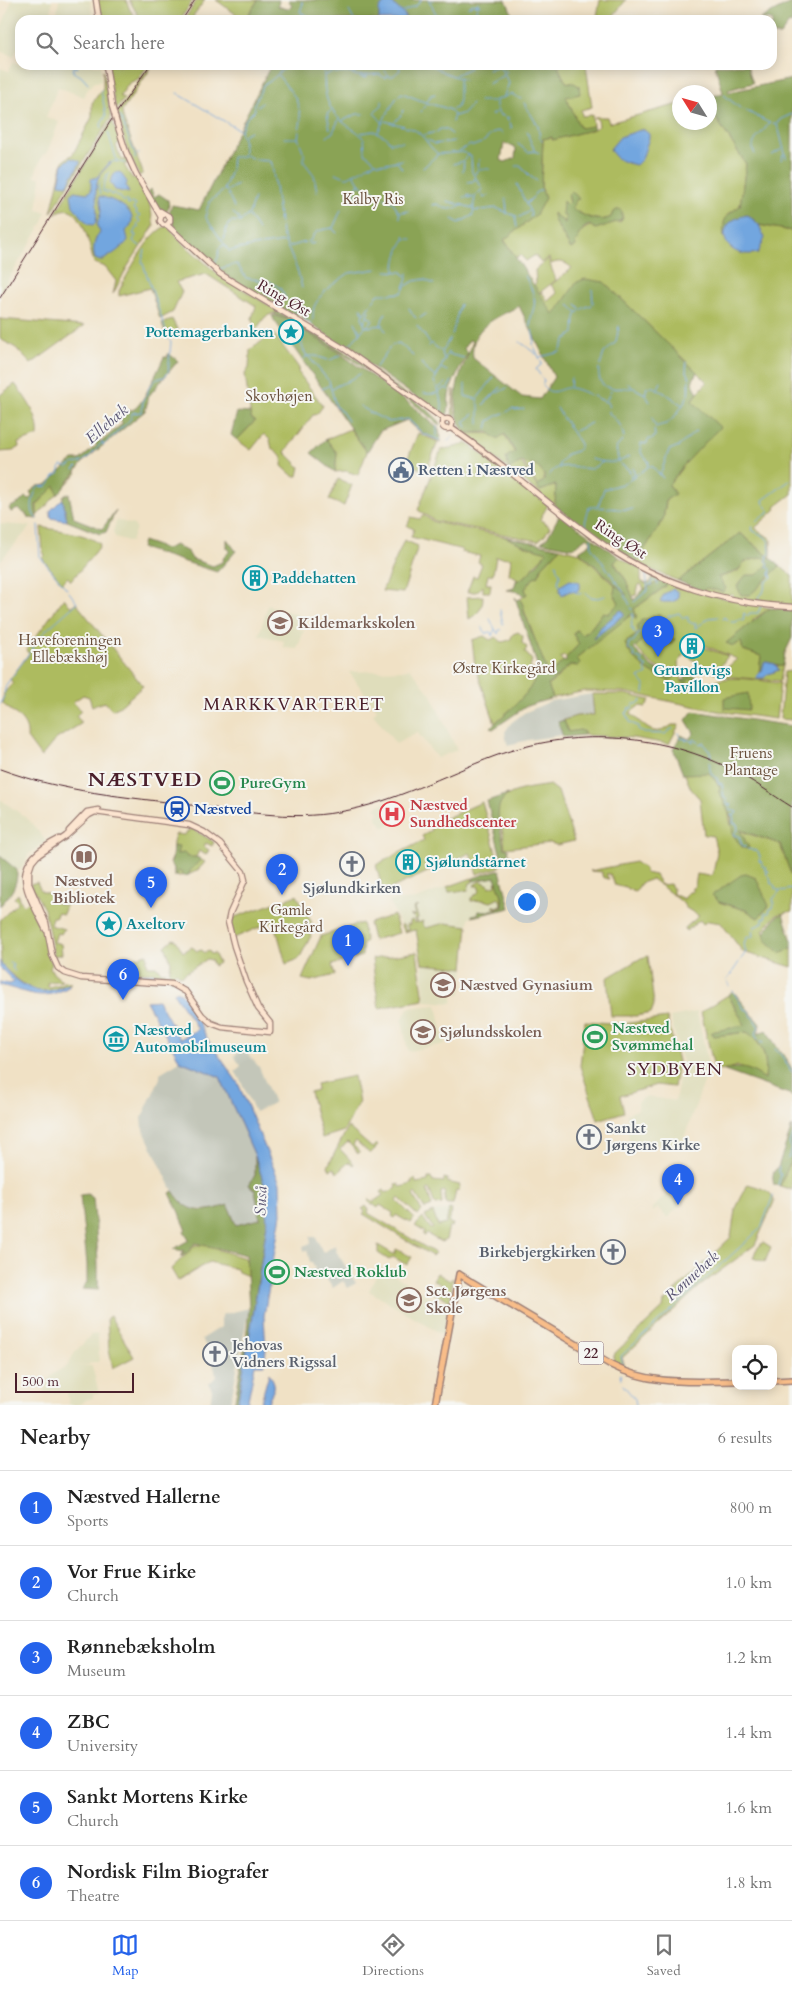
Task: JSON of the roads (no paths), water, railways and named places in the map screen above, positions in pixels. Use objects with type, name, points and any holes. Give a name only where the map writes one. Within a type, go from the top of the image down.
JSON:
[{"type":"main road","points":[[96,0],[98,15]]},
{"type":"main road","points":[[107,70],[112,106],[126,152],[152,202],[162,215],[169,216],[168,224],[160,222],[162,215]]},
{"type":"main road","name":"Ring Øst","points":[[168,224],[220,274],[343,348],[433,412],[444,422]]},
{"type":"main road","points":[[449,420],[451,426],[445,428],[444,422],[449,420]]},
{"type":"main road","name":"Ring Øst","points":[[451,426],[595,538],[643,568],[676,583],[705,593],[746,602],[792,607]]},
{"type":"main road","points":[[48,935],[29,884],[30,866],[37,856],[65,835],[89,812],[100,811],[108,814]]},
{"type":"main road","points":[[92,813],[108,814],[189,825],[204,832],[220,844],[244,872],[245,877],[229,916],[233,942],[258,1008],[270,1023],[270,1032],[222,1027],[211,1023],[202,1015],[186,992],[172,984],[81,978],[65,973],[58,968],[54,959],[44,916],[26,888],[25,872],[29,861],[36,853],[70,832],[84,817],[92,813]]},
{"type":"main road","name":"22","points":[[435,1405],[459,1274],[611,1366],[630,1374],[662,1381],[732,1381]]},
{"type":"main road","points":[[777,1381],[792,1380]]},
{"type":"water","points":[[384,3],[392,3],[405,15],[379,15],[379,9]]},
{"type":"water","points":[[643,129],[649,134],[649,138],[642,159],[636,165],[618,159],[610,149],[620,137]]},
{"type":"water","points":[[71,158],[80,161],[80,163],[67,185],[59,184],[63,164]]},
{"type":"water","points":[[110,162],[101,173],[96,186],[96,222],[93,225],[88,224],[73,206],[71,195],[74,191],[87,193],[91,191],[91,179],[97,177]]},
{"type":"water","points":[[120,172],[127,182],[126,186],[129,193],[115,190],[110,182],[115,173]]},
{"type":"water","points":[[99,196],[127,209],[132,219],[131,225],[126,231],[128,240],[126,243],[107,258],[100,261],[95,259],[94,252],[95,241],[100,232],[97,226],[101,211]]},
{"type":"water","points":[[748,215],[759,225],[765,238],[758,253],[745,254],[736,251],[729,246],[725,239],[725,231],[729,224],[736,218]]},
{"type":"water","points":[[62,499],[67,521],[51,518],[50,511]]},
{"type":"water","points":[[570,580],[580,582],[580,589],[576,592],[570,591],[562,595],[560,586]]},
{"type":"water","points":[[673,589],[678,592],[678,599],[672,602],[660,602],[664,594]]},
{"type":"water","points":[[621,610],[624,612],[624,615],[593,639],[601,627]]},
{"type":"water","points":[[766,662],[775,664],[779,670],[768,674],[764,678],[756,678],[762,671]]},
{"type":"water","points":[[0,961],[6,970],[17,980],[30,988],[44,991],[68,984],[70,986],[52,994],[43,995],[27,993],[0,985],[0,982],[10,984],[14,982],[0,968]]},
{"type":"water","points":[[175,991],[181,993],[188,1000],[208,1040],[238,1083],[280,1183],[281,1214],[264,1316],[266,1350],[264,1365],[255,1365],[247,1405],[237,1405],[267,1224],[265,1187],[255,1156],[220,1077],[180,1061],[146,1001],[158,1000],[180,1039],[198,1029],[174,994]]},
{"type":"water","points":[[269,1373],[274,1387],[268,1405],[260,1405]]},
{"type":"waterway","points":[[429,0],[436,15]]},
{"type":"waterway","points":[[300,12],[302,2]]},
{"type":"waterway","points":[[403,12],[419,2]]},
{"type":"waterway","points":[[473,15],[478,2]]},
{"type":"waterway","points":[[468,7],[473,4],[480,5]]},
{"type":"waterway","points":[[349,11],[351,15]]},
{"type":"waterway","points":[[301,12],[306,15]]},
{"type":"waterway","points":[[73,70],[73,72],[81,76],[88,84]]},
{"type":"waterway","points":[[240,131],[246,119],[255,110],[254,104],[264,84],[282,70]]},
{"type":"waterway","points":[[324,70],[326,94],[331,108],[341,120],[363,138]]},
{"type":"waterway","points":[[385,71],[389,76],[393,76],[400,70]]},
{"type":"waterway","points":[[440,70],[464,80]]},
{"type":"waterway","points":[[455,75],[466,70]]},
{"type":"waterway","points":[[502,70],[509,83],[504,96]]},
{"type":"waterway","points":[[324,75],[333,73]]},
{"type":"waterway","points":[[335,73],[349,73],[358,76],[379,74],[385,78],[388,76]]},
{"type":"waterway","points":[[278,75],[295,97],[299,108]]},
{"type":"waterway","points":[[360,77],[367,78],[366,75]]},
{"type":"waterway","points":[[488,84],[504,75]]},
{"type":"waterway","points":[[459,78],[459,99]]},
{"type":"waterway","points":[[101,90],[106,116],[101,124],[102,128]]},
{"type":"waterway","points":[[177,93],[239,130],[244,143],[243,157],[232,157],[231,169]]},
{"type":"waterway","points":[[399,95],[402,93],[449,109],[455,116],[464,113],[472,104]]},
{"type":"waterway","points":[[421,112],[431,95],[435,94]]},
{"type":"waterway","points":[[479,101],[494,101],[511,94],[521,99]]},
{"type":"waterway","points":[[724,95],[740,108]]},
{"type":"waterway","points":[[387,114],[397,97]]},
{"type":"waterway","points":[[375,111],[382,105],[382,100]]},
{"type":"waterway","points":[[452,110],[457,107],[459,100]]},
{"type":"waterway","points":[[496,100],[496,107]]},
{"type":"waterway","points":[[257,107],[262,103]]},
{"type":"waterway","points":[[524,103],[538,126],[540,138]]},
{"type":"waterway","points":[[496,109],[500,115],[509,118]]},
{"type":"waterway","points":[[743,109],[769,123],[776,124]]},
{"type":"waterway","points":[[299,110],[301,119],[298,138],[303,151]]},
{"type":"waterway","points":[[330,129],[327,114],[332,110]]},
{"type":"waterway","points":[[491,115],[497,112]]},
{"type":"waterway","points":[[374,113],[383,123]]},
{"type":"waterway","points":[[342,121],[357,114],[364,114]]},
{"type":"waterway","points":[[778,129],[777,123],[792,114]]},
{"type":"waterway","points":[[378,132],[386,115]]},
{"type":"waterway","points":[[393,124],[401,115]]},
{"type":"waterway","points":[[452,122],[454,115]]},
{"type":"waterway","points":[[120,116],[135,154],[135,159]]},
{"type":"waterway","points":[[506,117],[512,127],[510,128]]},
{"type":"waterway","points":[[327,137],[333,132],[339,119]]},
{"type":"waterway","points":[[385,121],[404,126]]},
{"type":"waterway","points":[[764,130],[769,123]]},
{"type":"waterway","points":[[405,127],[411,128],[420,134],[438,154],[462,152],[471,156],[472,172],[481,186]]},
{"type":"waterway","points":[[437,132],[440,129],[445,129],[452,134]]},
{"type":"waterway","points":[[779,130],[786,158]]},
{"type":"waterway","points":[[243,135],[250,131]]},
{"type":"waterway","points":[[361,133],[374,131],[384,136]]},
{"type":"waterway","points":[[483,142],[494,132],[499,131],[503,134]]},
{"type":"waterway","points":[[527,131],[529,137]]},
{"type":"waterway","points":[[755,154],[753,144],[763,131]]},
{"type":"waterway","points":[[108,132],[117,161]]},
{"type":"waterway","points":[[424,135],[436,132]]},
{"type":"waterway","points":[[385,136],[391,144]]},
{"type":"waterway","points":[[284,138],[298,138]]},
{"type":"waterway","points":[[529,138],[535,151]]},
{"type":"waterway","points":[[364,139],[365,150]]},
{"type":"waterway","points":[[428,140],[434,144],[441,143]]},
{"type":"waterway","points":[[443,143],[454,141]]},
{"type":"waterway","points":[[390,142],[403,142]]},
{"type":"waterway","points":[[460,151],[469,145],[473,146],[481,143]]},
{"type":"waterway","points":[[518,144],[528,152],[535,151],[539,153]]},
{"type":"waterway","points":[[772,155],[782,149]]},
{"type":"waterway","points":[[365,151],[377,163],[388,164]]},
{"type":"waterway","points":[[304,153],[304,162],[314,175],[317,192]]},
{"type":"waterway","points":[[423,168],[438,154]]},
{"type":"waterway","points":[[781,160],[784,154]]},
{"type":"waterway","points":[[245,155],[256,160]]},
{"type":"waterway","points":[[453,164],[463,161],[468,155]]},
{"type":"waterway","points":[[475,174],[478,169],[479,159]]},
{"type":"waterway","points":[[257,160],[269,161],[272,164],[277,201]]},
{"type":"waterway","points":[[386,163],[402,160]]},
{"type":"waterway","points":[[111,163],[114,161],[125,163]]},
{"type":"waterway","points":[[397,161],[402,169]]},
{"type":"waterway","points":[[463,171],[464,161]]},
{"type":"waterway","points":[[366,167],[376,162]]},
{"type":"waterway","points":[[516,166],[520,166],[537,181]]},
{"type":"waterway","points":[[345,177],[365,168]]},
{"type":"waterway","points":[[478,169],[490,169]]},
{"type":"waterway","points":[[231,170],[224,190],[227,191],[238,184]]},
{"type":"waterway","name":"Ellebæk","points":[[100,194],[98,186],[109,172],[103,192],[106,190],[106,193],[109,192],[111,195],[115,193],[123,201],[127,201],[128,205],[132,203],[136,205],[133,209],[140,216],[137,218],[140,221],[137,224],[139,227],[136,228],[133,234],[136,235],[133,241],[140,246]]},
{"type":"waterway","points":[[336,173],[343,176]]},
{"type":"waterway","points":[[354,174],[361,186],[366,188]]},
{"type":"waterway","points":[[468,182],[474,181],[475,178]]},
{"type":"waterway","points":[[355,198],[354,191],[359,183]]},
{"type":"waterway","points":[[517,184],[526,204]]},
{"type":"waterway","points":[[368,188],[378,193]]},
{"type":"waterway","points":[[474,203],[475,197],[482,189]]},
{"type":"waterway","points":[[537,192],[541,190]]},
{"type":"waterway","points":[[207,209],[210,201],[223,191]]},
{"type":"waterway","points":[[228,193],[234,207]]},
{"type":"waterway","points":[[481,193],[484,198],[489,195]]},
{"type":"waterway","points":[[379,194],[387,200]]},
{"type":"waterway","points":[[467,195],[473,197]]},
{"type":"waterway","points":[[464,197],[473,198]]},
{"type":"waterway","points":[[530,217],[531,213],[526,204],[533,197]]},
{"type":"waterway","points":[[232,221],[240,222],[249,214],[254,198]]},
{"type":"waterway","points":[[506,199],[507,214]]},
{"type":"waterway","points":[[389,201],[392,201],[396,207]]},
{"type":"waterway","points":[[447,201],[473,208]]},
{"type":"waterway","points":[[277,202],[282,234],[298,272],[302,288]]},
{"type":"waterway","points":[[432,205],[438,204],[450,209],[463,205]]},
{"type":"waterway","points":[[452,219],[459,223],[473,215],[474,204]]},
{"type":"waterway","points":[[396,208],[400,218]]},
{"type":"waterway","points":[[474,211],[496,208],[518,217]]},
{"type":"waterway","points":[[207,210],[206,218],[229,251],[259,245]]},
{"type":"waterway","points":[[307,242],[319,231],[333,228],[341,210]]},
{"type":"waterway","points":[[400,212],[409,211]]},
{"type":"waterway","points":[[520,217],[529,211]]},
{"type":"waterway","points":[[233,213],[240,222]]},
{"type":"waterway","points":[[249,216],[258,230]]},
{"type":"waterway","points":[[515,216],[517,227]]},
{"type":"waterway","points":[[224,240],[227,226],[231,222]]},
{"type":"waterway","points":[[332,228],[337,233]]},
{"type":"waterway","points":[[395,272],[396,258],[405,239],[404,236]]},
{"type":"waterway","points":[[405,239],[412,239]]},
{"type":"waterway","points":[[308,241],[309,244],[315,243]]},
{"type":"waterway","points":[[261,245],[285,242]]},
{"type":"waterway","points":[[289,247],[305,242]]},
{"type":"waterway","points":[[213,265],[218,258],[219,248],[224,245]]},
{"type":"waterway","name":"Ellebæk","points":[[145,250],[142,261],[168,337]]},
{"type":"waterway","points":[[219,269],[237,264],[246,278],[271,282],[280,288],[286,299]]},
{"type":"waterway","points":[[319,298],[328,288],[349,273],[377,269]]},
{"type":"waterway","points":[[386,271],[402,272],[406,276]]},
{"type":"waterway","points":[[389,294],[401,293],[404,289],[408,273]]},
{"type":"waterway","points":[[525,275],[534,295]]},
{"type":"waterway","points":[[406,286],[414,281],[426,279]]},
{"type":"waterway","points":[[425,280],[434,284]]},
{"type":"waterway","points":[[592,289],[593,303]]},
{"type":"waterway","points":[[376,297],[379,294],[387,294]]},
{"type":"waterway","points":[[531,327],[534,297]]},
{"type":"waterway","points":[[365,327],[362,316],[375,299]]},
{"type":"waterway","points":[[311,325],[313,311],[318,300]]},
{"type":"waterway","points":[[452,335],[460,304]]},
{"type":"waterway","points":[[576,304],[581,309]]},
{"type":"waterway","points":[[290,305],[296,314]]},
{"type":"waterway","points":[[569,305],[578,313]]},
{"type":"waterway","points":[[566,339],[574,333],[576,314],[581,309],[592,305]]},
{"type":"waterway","points":[[361,308],[363,314]]},
{"type":"waterway","points":[[409,308],[412,314]]},
{"type":"waterway","points":[[364,323],[369,310]]},
{"type":"waterway","points":[[386,313],[381,325],[386,331]]},
{"type":"waterway","points":[[420,318],[426,314]]},
{"type":"waterway","points":[[413,315],[416,318]]},
{"type":"waterway","points":[[367,316],[372,319]]},
{"type":"waterway","points":[[304,319],[312,324]]},
{"type":"waterway","points":[[367,326],[373,320]]},
{"type":"waterway","points":[[355,322],[360,332]]},
{"type":"waterway","points":[[365,327],[384,325]]},
{"type":"waterway","points":[[417,326],[421,331]]},
{"type":"waterway","points":[[602,359],[604,353],[616,342],[619,326]]},
{"type":"waterway","points":[[354,340],[364,328]]},
{"type":"waterway","points":[[532,330],[533,344],[542,364],[536,369],[540,375]]},
{"type":"waterway","points":[[422,332],[429,342]]},
{"type":"waterway","points":[[302,360],[307,356],[302,345],[305,333]]},
{"type":"waterway","points":[[444,359],[442,352],[450,338]]},
{"type":"waterway","name":"Ellebæk","points":[[69,467],[86,459],[102,442],[103,445],[105,444],[130,420],[132,413],[142,412],[143,399],[148,393],[148,389],[155,380],[164,377],[168,373],[171,342],[168,339]]},
{"type":"waterway","points":[[540,357],[560,352],[565,340]]},
{"type":"waterway","points":[[347,347],[353,341]]},
{"type":"waterway","points":[[520,342],[527,347]]},
{"type":"waterway","points":[[392,345],[399,343],[409,352]]},
{"type":"waterway","points":[[429,346],[431,343],[441,351]]},
{"type":"waterway","points":[[376,367],[391,346]]},
{"type":"waterway","points":[[528,348],[536,354]]},
{"type":"waterway","points":[[435,380],[448,352]]},
{"type":"waterway","points":[[410,353],[413,356]]},
{"type":"waterway","points":[[448,354],[464,358]]},
{"type":"waterway","points":[[330,360],[341,355]]},
{"type":"waterway","points":[[307,356],[316,356],[328,360]]},
{"type":"waterway","points":[[308,356],[328,380]]},
{"type":"waterway","points":[[600,365],[602,360]]},
{"type":"waterway","points":[[687,362],[686,369],[690,378]]},
{"type":"waterway","points":[[421,363],[428,371]]},
{"type":"waterway","points":[[441,368],[447,371]]},
{"type":"waterway","points":[[599,368],[600,379],[604,386],[608,388],[624,388]]},
{"type":"waterway","points":[[429,372],[436,377]]},
{"type":"waterway","points":[[344,383],[360,374]]},
{"type":"waterway","points":[[478,403],[477,399],[494,377]]},
{"type":"waterway","points":[[542,378],[544,380],[543,384]]},
{"type":"waterway","points":[[570,387],[571,378]]},
{"type":"waterway","points":[[688,395],[689,380]]},
{"type":"waterway","points":[[329,381],[336,407],[348,421]]},
{"type":"waterway","points":[[434,381],[442,402],[442,408]]},
{"type":"waterway","points":[[448,388],[452,381]]},
{"type":"waterway","points":[[658,388],[661,382]]},
{"type":"waterway","points":[[332,388],[343,383]]},
{"type":"waterway","points":[[627,383],[632,387]]},
{"type":"waterway","points":[[465,384],[465,396],[476,399]]},
{"type":"waterway","points":[[322,389],[330,385]]},
{"type":"waterway","points":[[438,388],[444,385]]},
{"type":"waterway","points":[[543,386],[551,392],[569,388],[590,395]]},
{"type":"waterway","points":[[483,405],[501,387]]},
{"type":"waterway","points":[[625,388],[634,388],[645,394],[647,387],[654,387],[666,394]]},
{"type":"waterway","points":[[438,392],[446,388],[449,390]]},
{"type":"waterway","points":[[497,393],[507,388]]},
{"type":"waterway","points":[[606,401],[611,391]]},
{"type":"waterway","points":[[424,393],[438,393]]},
{"type":"waterway","points":[[645,394],[650,402]]},
{"type":"waterway","points":[[668,395],[682,405]]},
{"type":"waterway","points":[[593,396],[608,403],[609,413],[621,426],[624,437]]},
{"type":"waterway","points":[[641,472],[648,467],[649,462],[641,453],[641,443],[646,444],[649,439],[653,439],[655,435],[654,430],[670,422],[687,397]]},
{"type":"waterway","points":[[479,404],[479,424]]},
{"type":"waterway","points":[[360,406],[368,411]]},
{"type":"waterway","points":[[507,412],[513,408],[515,410],[524,409]]},
{"type":"waterway","points":[[557,408],[564,420]]},
{"type":"waterway","points":[[440,415],[442,409]]},
{"type":"waterway","points":[[369,412],[389,422],[408,419],[423,434],[440,440]]},
{"type":"waterway","points":[[498,415],[504,413]]},
{"type":"waterway","points":[[467,427],[464,422],[474,414]]},
{"type":"waterway","points":[[487,429],[489,421],[497,416]]},
{"type":"waterway","points":[[652,418],[656,427]]},
{"type":"waterway","points":[[565,421],[580,447]]},
{"type":"waterway","points":[[575,431],[591,423]]},
{"type":"waterway","points":[[437,426],[437,436]]},
{"type":"waterway","points":[[660,475],[669,450],[679,446],[696,431]]},
{"type":"waterway","points":[[448,441],[455,435]]},
{"type":"waterway","points":[[623,440],[616,448],[619,463],[629,470],[632,477]]},
{"type":"waterway","points":[[559,468],[559,464],[567,454],[577,451],[579,448]]},
{"type":"waterway","points":[[591,459],[611,462],[620,461],[629,456]]},
{"type":"waterway","points":[[593,468],[603,462]]},
{"type":"waterway","name":"Ellebæk","points":[[38,487],[48,486],[54,476],[59,474],[61,466],[68,467]]},
{"type":"waterway","points":[[549,476],[557,468],[563,466],[592,469]]},
{"type":"waterway","points":[[650,466],[663,478]]},
{"type":"waterway","points":[[74,470],[77,467]]},
{"type":"waterway","points":[[633,468],[635,476]]},
{"type":"waterway","points":[[598,506],[604,489],[622,484],[639,473]]},
{"type":"waterway","points":[[764,504],[763,500],[792,479]]},
{"type":"waterway","name":"Ellebæk","points":[[37,488],[32,508],[37,519]]},
{"type":"waterway","name":"Rønnebæk","points":[[765,506],[768,509]]},
{"type":"waterway","points":[[588,530],[585,523],[589,507],[633,509]]},
{"type":"waterway","name":"Rønnebæk","points":[[761,602],[758,597],[763,593],[766,582],[772,577],[770,575],[771,569],[767,566],[769,563],[766,561],[767,556],[770,554],[769,542],[765,537],[753,531],[752,526],[769,513],[769,510]]},
{"type":"waterway","name":"Ellebæk","points":[[38,525],[40,557]]},
{"type":"waterway","points":[[591,538],[592,548],[619,585]]},
{"type":"waterway","name":"Ellebæk","points":[[41,558],[67,589]]},
{"type":"waterway","points":[[556,564],[557,568]]},
{"type":"waterway","points":[[557,569],[560,573],[558,583],[560,586]]},
{"type":"waterway","points":[[634,602],[648,590],[646,574]]},
{"type":"waterway","points":[[649,585],[652,585],[652,581],[657,581],[658,585]]},
{"type":"waterway","points":[[620,587],[624,593]]},
{"type":"waterway","name":"Ellebæk","points":[[30,652],[45,631],[77,603],[69,592]]},
{"type":"waterway","points":[[575,592],[580,594],[584,592],[589,596]]},
{"type":"waterway","points":[[625,595],[630,605]]},
{"type":"waterway","points":[[590,597],[598,598],[605,596]]},
{"type":"waterway","name":"Rønnebæk","points":[[731,622],[736,622],[740,619],[743,621],[744,613],[747,616],[750,613],[758,613],[761,606]]},
{"type":"waterway","points":[[500,610],[503,624]]},
{"type":"waterway","points":[[632,620],[633,613]]},
{"type":"waterway","name":"Rønnebæk","points":[[655,625],[662,618],[665,620],[669,616],[679,613],[683,618],[688,617],[688,621],[693,624],[696,623],[695,628]]},
{"type":"waterway","name":"Rønnebæk","points":[[696,628],[709,618],[718,617]]},
{"type":"waterway","name":"Rønnebæk","points":[[723,619],[724,617],[727,620]]},
{"type":"waterway","points":[[490,619],[495,629]]},
{"type":"waterway","points":[[631,621],[631,628],[634,628],[633,631],[637,634]]},
{"type":"waterway","points":[[482,627],[486,633]]},
{"type":"waterway","name":"Rønnebæk","points":[[645,631],[647,627],[653,627]]},
{"type":"waterway","points":[[485,633],[491,632],[492,636],[495,629],[498,634],[499,630],[501,630]]},
{"type":"waterway","name":"Rønnebæk","points":[[644,631],[639,633],[633,642],[629,642],[628,648],[635,654],[634,657],[642,660],[642,664],[647,667],[645,670],[647,674],[639,678],[645,685],[644,693]]},
{"type":"waterway","name":"Ellebæk","points":[[4,694],[6,685],[29,653]]},
{"type":"waterway","name":"Ellebæk","points":[[0,704],[4,696]]},
{"type":"waterway","name":"Rønnebæk","points":[[642,700],[634,704],[631,709],[629,707],[628,712],[625,713],[631,723],[638,726],[638,729],[644,733],[665,734],[673,729]]},
{"type":"waterway","name":"Rønnebæk","points":[[679,733],[681,739],[685,738],[686,741],[687,739],[693,742],[694,739],[701,744],[703,742],[710,751],[711,757]]},
{"type":"waterway","name":"Rønnebæk","points":[[710,762],[713,776],[717,778],[718,783],[722,784],[724,798],[727,799],[727,804],[731,805],[730,810],[737,812],[735,815],[731,815],[734,817],[733,823],[737,824],[738,829],[733,835],[739,836],[742,845],[745,847]]},
{"type":"waterway","name":"Rønnebæk","points":[[729,986],[727,980],[746,952],[744,945],[746,938],[753,936],[752,931],[755,930],[754,927],[763,923],[763,918],[766,918],[765,913],[769,913],[770,909],[773,908],[773,899],[780,891],[775,889],[775,886],[771,883],[770,877],[766,873],[769,871],[764,870],[766,868],[759,861],[758,851],[747,849]]},
{"type":"waterway","points":[[781,891],[792,889]]},
{"type":"waterway","points":[[9,962],[13,964],[12,968],[15,971]]},
{"type":"waterway","name":"Suså","points":[[105,976],[156,975],[162,978]]},
{"type":"waterway","name":"Rønnebæk","points":[[733,991],[744,1009],[748,1010],[759,1027],[755,1035],[763,1043]]},
{"type":"waterway","name":"Rønnebæk","points":[[775,1049],[792,1072]]},
{"type":"waterway","name":"Rønnebæk","points":[[788,1158],[792,1149],[789,1143],[792,1136]]},
{"type":"waterway","name":"Rønnebæk","points":[[778,1185],[781,1175],[778,1171],[779,1167]]},
{"type":"waterway","name":"Rønnebæk","points":[[623,1366],[621,1356],[761,1228],[773,1196]]},
{"type":"waterway","name":"Rønnebæk","points":[[620,1374],[621,1379]]},
{"type":"waterway","name":"Rønnebæk","points":[[623,1385],[635,1399],[636,1405]]},
{"type":"railway","points":[[185,15],[195,0]]},
{"type":"railway","points":[[0,298],[110,122],[146,70]]},
{"type":"railway","points":[[0,769],[23,777],[94,793],[246,812],[302,816],[339,812],[379,802],[418,788],[476,763],[524,747],[553,741],[613,738],[643,741],[701,756],[737,772],[792,807]]},
{"type":"place","name":"Pottemagerbanken","points":[[291,332]]},
{"type":"place","name":"Retten i Næstved","points":[[401,470]]},
{"type":"place","name":"Paddehatten","points":[[255,578]]},
{"type":"place","name":"Kildemarkskolen","points":[[280,623]]},
{"type":"place","name":"Grundtvigs Pavillon","points":[[692,646]]},
{"type":"place","name":"Rønnebæksholm","points":[[658,657]]},
{"type":"place","name":"PureGym","points":[[222,783]]},
{"type":"place","name":"Næstved","points":[[177,809]]},
{"type":"place","name":"Næstved Sundhedscenter","points":[[392,814]]},
{"type":"place","name":"Næstved Bibliotek","points":[[84,857]]},
{"type":"place","name":"Sjølundstårnet","points":[[408,862]]},
{"type":"place","name":"Sjølundkirken","points":[[352,864]]},
{"type":"place","name":"Vor Frue Kirke","points":[[282,895]]},
{"type":"place","name":"Sankt Mortens Kirke","points":[[151,908]]},
{"type":"place","name":"Axeltorv","points":[[109,924]]},
{"type":"place","name":"Næstved Hallerne","points":[[348,966]]},
{"type":"place","name":"Næstved Gynasium","points":[[443,985]]},
{"type":"place","name":"Nordisk Film Biografer","points":[[123,1000]]},
{"type":"place","name":"Sjølundsskolen","points":[[423,1032]]},
{"type":"place","name":"Næstved Svømmehal","points":[[595,1037]]},
{"type":"place","name":"Næstved Automobilmuseum","points":[[116,1039]]},
{"type":"place","name":"Sankt Jørgens Kirke","points":[[589,1137]]},
{"type":"place","name":"ZBC","points":[[678,1205]]},
{"type":"place","name":"Birkebjergkirken","points":[[613,1252]]},
{"type":"place","name":"Næstved Roklub","points":[[277,1272]]},
{"type":"place","name":"Sct. Jørgens Skole","points":[[409,1300]]},
{"type":"place","name":"Jehovas Vidners Rigssal","points":[[215,1354]]},
{"type":"district","name":"MARKKVARTERET","points":[[294,704]]},
{"type":"district","name":"NÆSTVED","points":[[145,779]]},
{"type":"district","name":"SYDBYEN","points":[[675,1069]]},
{"type":"park label","name":"Kalby Ris","points":[[373,199]]},
{"type":"park label","name":"Skovhøjen","points":[[279,396]]},
{"type":"park label","name":"Haveforeningen Ellebækshøj","points":[[70,648]]},
{"type":"park label","name":"Østre Kirkegård","points":[[504,668]]},
{"type":"park label","name":"Fruens Plantage","points":[[751,762]]},
{"type":"park label","name":"Gamle Kirkegård","points":[[291,918]]}]
